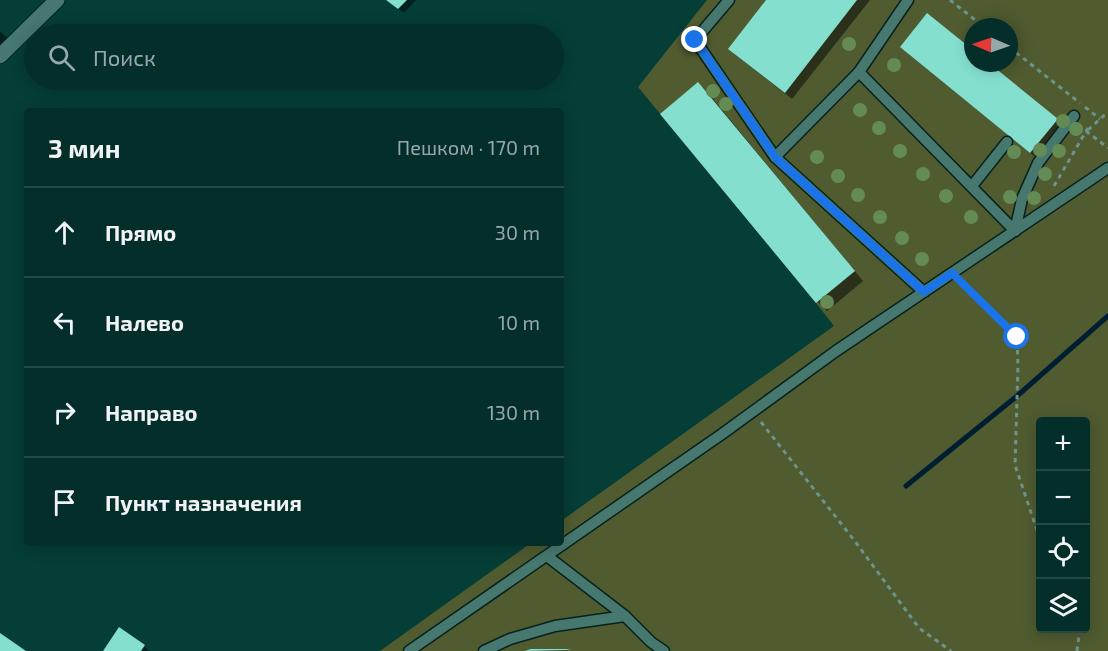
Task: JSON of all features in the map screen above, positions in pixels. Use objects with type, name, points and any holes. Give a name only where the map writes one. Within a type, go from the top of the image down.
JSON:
[{"type":"street","points":[[33,24],[57,0]]},
{"type":"street","points":[[0,56],[24,32]]},
{"type":"lane","points":[[729,0],[695,40],[775,157],[924,292]]},
{"type":"lane","points":[[775,157],[859,72],[908,0]]},
{"type":"lane","points":[[859,72],[1015,231]]},
{"type":"lane","points":[[1015,231],[1022,199],[1038,163],[1074,116]]},
{"type":"lane","points":[[972,186],[1007,142]]},
{"type":"lane","points":[[564,544],[836,351],[1108,168]]},
{"type":"lane","points":[[410,651],[561,546]]},
{"type":"lane","points":[[547,556],[625,616],[651,642],[664,651]]},
{"type":"lane","points":[[484,651],[510,639],[555,627],[625,616]]},
{"type":"path","points":[[950,0],[973,18]]},
{"type":"path","points":[[1018,54],[1100,119]]},
{"type":"path","points":[[1053,188],[1087,130],[1108,112]]},
{"type":"path","points":[[1087,130],[1108,148]]},
{"type":"path","points":[[952,273],[1017,337],[1015,465],[1036,525]]},
{"type":"path","points":[[753,411],[854,540],[919,628],[951,651]]},
{"type":"path","points":[[1077,651],[1079,633]]},
{"type":"green space","points":[[707,0],[1108,0],[1108,651],[380,651],[527,546],[564,546],[564,519],[834,326],[638,87]]},
{"type":"building","points":[[386,0],[407,0],[398,9]]},
{"type":"building","points":[[766,0],[857,0],[785,93],[728,49]]},
{"type":"building","points":[[927,13],[964,43],[964,72],[1000,72],[1058,119],[1030,153],[900,47]]},
{"type":"building","points":[[698,82],[855,271],[816,303],[660,114]]},
{"type":"building","points":[[119,627],[145,645],[141,651],[103,651]]},
{"type":"building","points":[[0,633],[26,651],[0,651]]},
{"type":"building","points":[[566,649],[571,650],[525,651]]},
{"type":"waterway","points":[[906,486],[1017,396],[1108,316]]},
{"type":"route","points":[[695,40],[775,157],[924,292],[952,273],[1017,337]]}]
